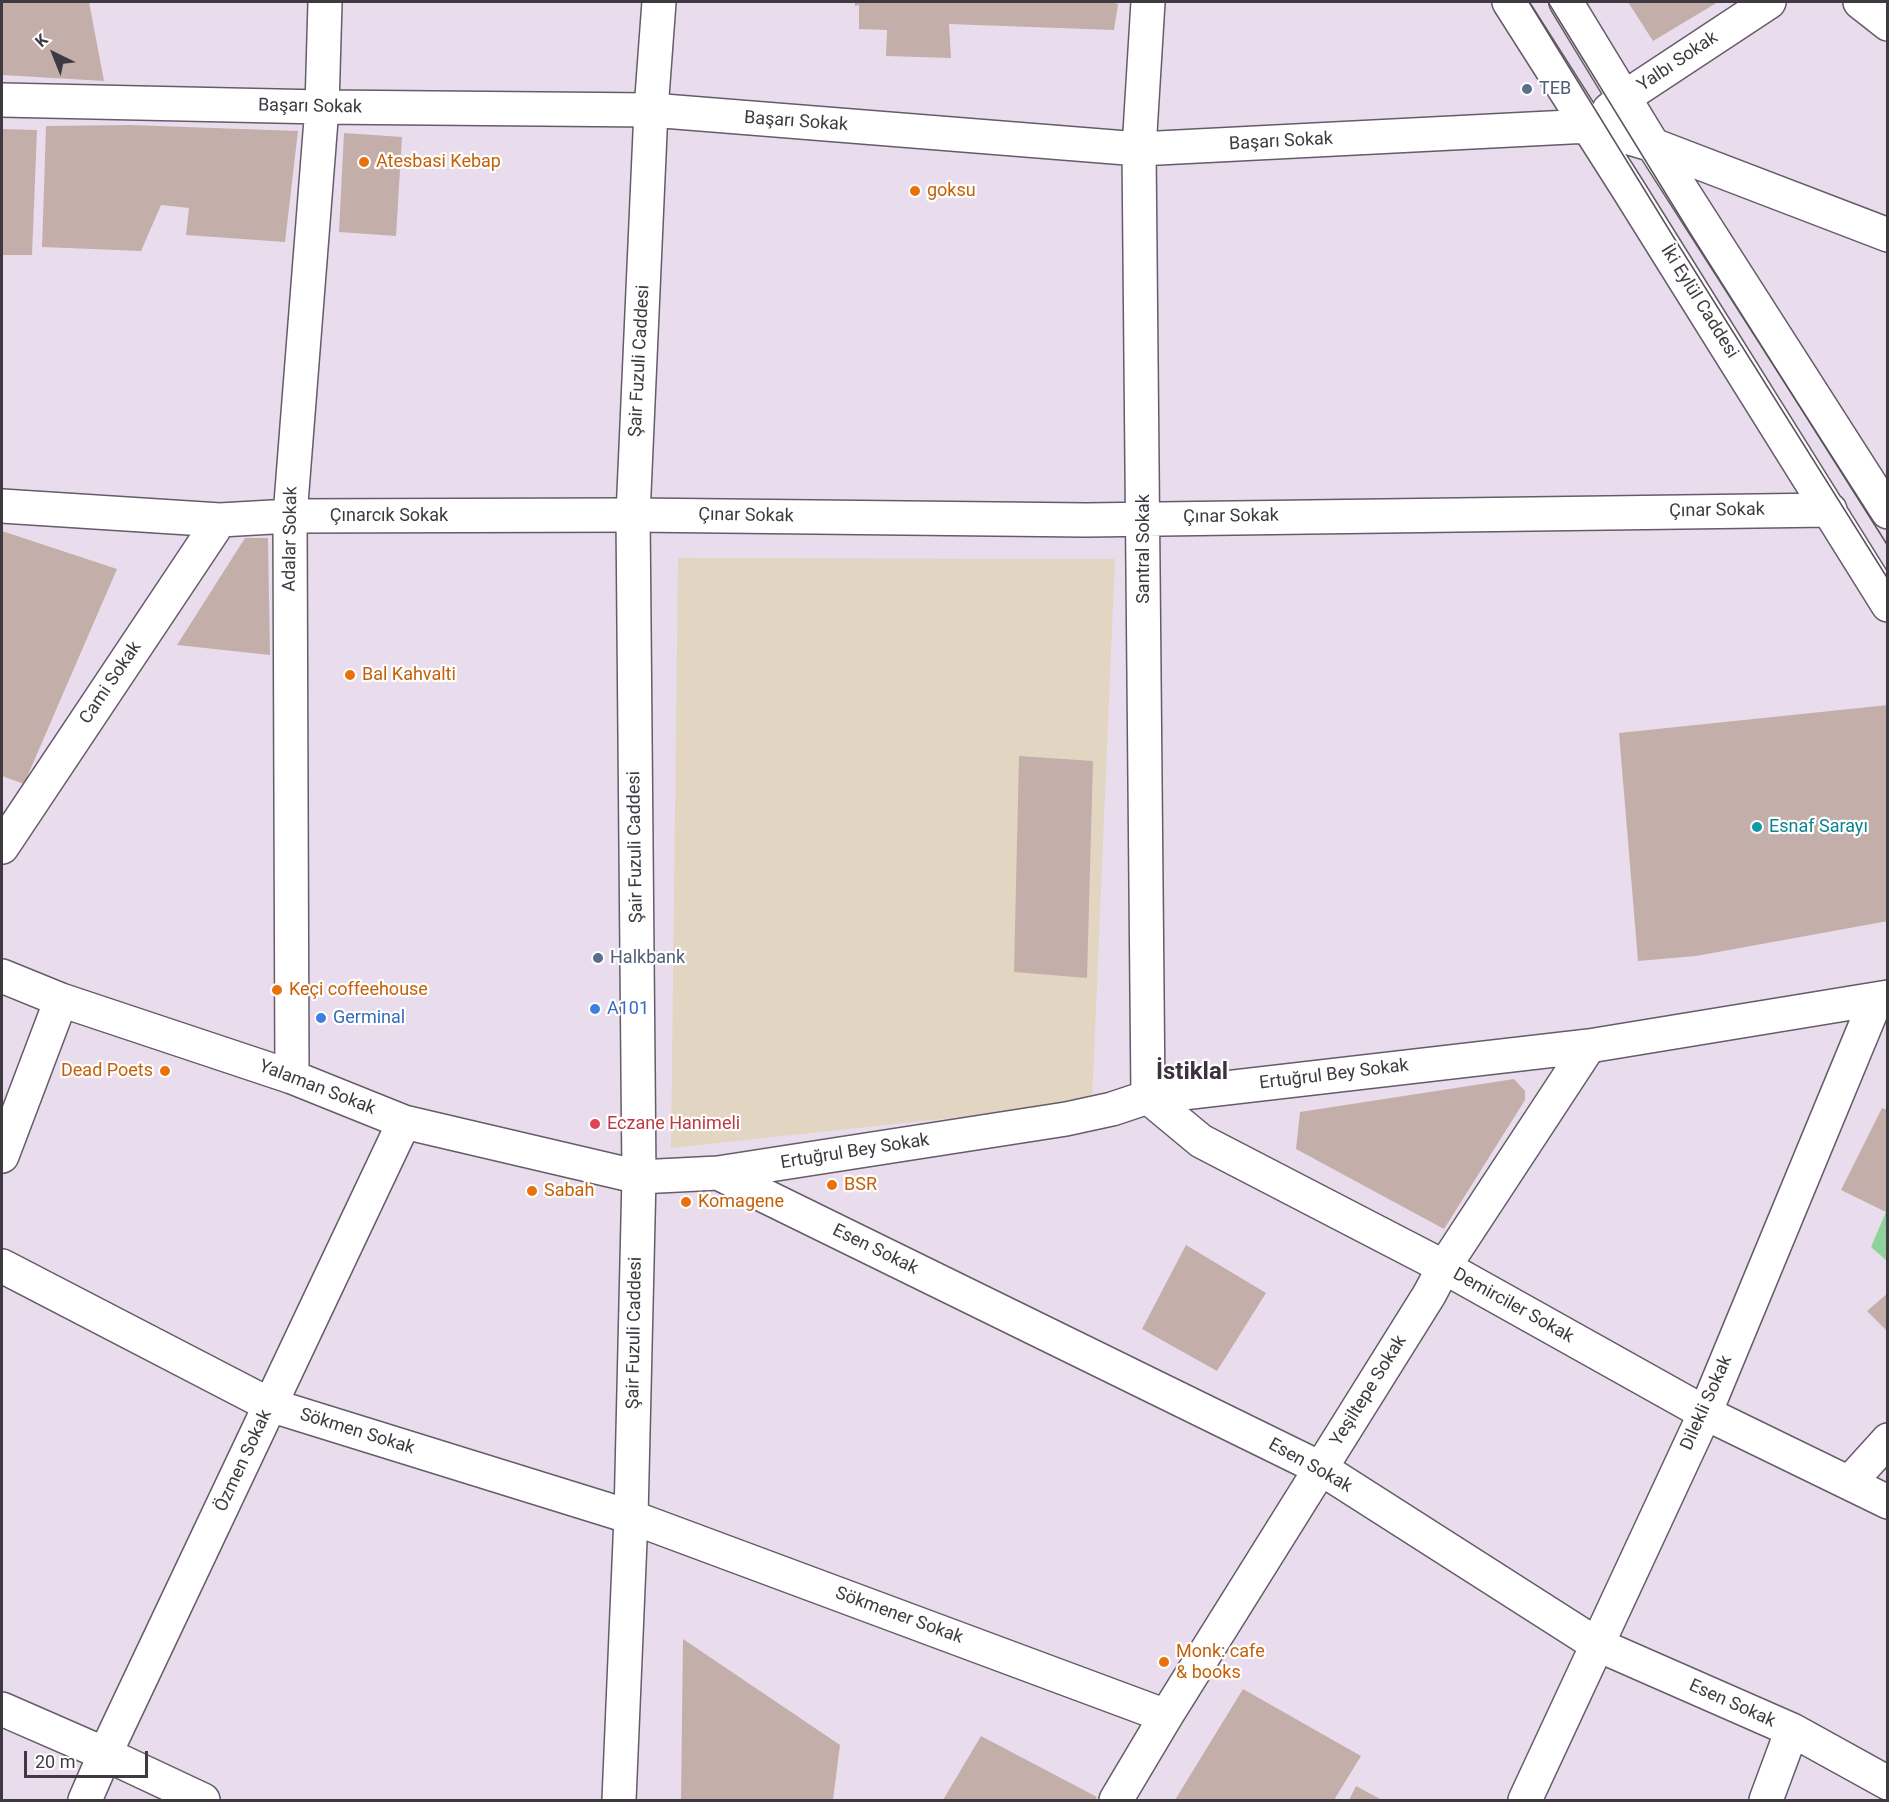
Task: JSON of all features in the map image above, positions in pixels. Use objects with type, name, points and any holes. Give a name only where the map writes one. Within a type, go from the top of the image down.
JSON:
[{"type":"street","name":"Adalar Sokak","points":[[292,1077],[290,516],[322,107],[326,2]]},
{"type":"street","name":"Şair Fuzuli Caddesi","points":[[619,1800],[631,1517],[639,1177],[633,515],[651,111],[659,2]]},
{"type":"street","name":"Santral Sokak","points":[[1148,2],[1139,149],[1148,1097]]},
{"type":"street","name":"İki Eylül Caddesi","points":[[1509,2],[1830,510],[1887,605]]},
{"type":"street","points":[[1566,2],[1653,145],[1887,512]]},
{"type":"street","name":"Yalbı Sokak","points":[[1589,126],[1625,97],[1769,2]]},
{"type":"street","points":[[1860,2],[1887,24]]},
{"type":"street","name":"Başarı Sokak","points":[[2,100],[651,111],[1139,149],[1589,126],[1653,145],[1887,235]]},
{"type":"street","name":"Çınarcık Sokak","points":[[2,506],[220,520],[290,516],[633,515]]},
{"type":"street","name":"Çınar Sokak","points":[[633,515],[1086,520],[1830,510]]},
{"type":"street","name":"Cami Sokak","points":[[2,847],[220,520]]},
{"type":"street","name":"Yalaman Sokak","points":[[2,976],[61,1000],[292,1077],[404,1122],[639,1177]]},
{"type":"street","name":"Ertuğrul Bey Sokak","points":[[639,1177],[718,1173],[1066,1119],[1112,1109],[1148,1097],[1589,1046],[1882,999]]},
{"type":"street","name":"Dilekli Sokak","points":[[1525,1800],[1705,1413],[1882,999]]},
{"type":"street","points":[[2,1156],[61,1000]]},
{"type":"street","name":"Yeşiltepe Sokak","points":[[1116,1800],[1166,1716],[1322,1469],[1444,1267],[1589,1046]]},
{"type":"street","name":"Demirciler Sokak","points":[[1148,1097],[1201,1141],[1444,1267],[1705,1413],[1887,1502]]},
{"type":"street","name":"Özmen Sokak","points":[[85,1800],[404,1122]]},
{"type":"street","name":"Esen Sokak","points":[[718,1173],[1322,1469],[1596,1644],[1792,1730],[1887,1783]]},
{"type":"street","name":"Sökmen Sokak","points":[[2,1266],[270,1406],[631,1517]]},
{"type":"street","points":[[1849,1483],[1887,1440]]},
{"type":"street","name":"Sökmener Sokak","points":[[631,1517],[1166,1716]]},
{"type":"street","points":[[2,1709],[203,1800]]},
{"type":"street","points":[[1766,1800],[1792,1730]]},
{"type":"shaded area","points":[[678,558],[1115,559],[1092,1103],[671,1148]]},
{"type":"green space","points":[[1886,1212],[1888,1213],[1887,1261],[1871,1247]]},
{"type":"building","points":[[2,2],[89,2],[104,81],[2,75]]},
{"type":"building","points":[[855,2],[1111,2],[1118,4],[1114,30],[949,24],[951,58],[886,56],[887,30],[859,29],[859,5],[855,6]]},
{"type":"building","points":[[1628,2],[1718,2],[1653,41]]},
{"type":"building","points":[[130,125],[298,131],[285,242],[186,235],[189,208],[161,205],[141,251],[42,247],[46,126]]},
{"type":"building","points":[[2,129],[37,130],[32,255],[2,255]]},
{"type":"building","points":[[344,133],[402,137],[396,236],[339,232]]},
{"type":"building","points":[[2,531],[117,569],[24,784],[2,776]]},
{"type":"building","points":[[245,538],[268,538],[270,655],[177,645]]},
{"type":"building","name":"Esnaf Sarayı","points":[[1888,705],[1888,921],[1696,956],[1638,961],[1619,733]]},
{"type":"building","points":[[1019,756],[1093,761],[1087,978],[1014,972]]},
{"type":"building","points":[[1514,1079],[1525,1091],[1525,1100],[1444,1229],[1296,1149],[1300,1112]]},
{"type":"building","points":[[1882,1108],[1888,1110],[1888,1213],[1841,1190]]},
{"type":"building","points":[[1186,1245],[1266,1293],[1217,1371],[1142,1329]]},
{"type":"building","points":[[1888,1293],[1888,1332],[1867,1311]]},
{"type":"building","points":[[683,1639],[840,1745],[833,1800],[681,1800]]},
{"type":"building","points":[[1243,1689],[1361,1756],[1334,1800],[1175,1800]]},
{"type":"building","points":[[981,1736],[1097,1797],[1095,1800],[943,1800]]},
{"type":"building","points":[[1356,1786],[1382,1800],[1349,1800]]},
{"type":"tram line","points":[[1529,2],[1888,579]]},
{"type":"tram line","points":[[1548,2],[1690,233],[1888,546]]},
{"type":"place","name":"TEB","points":[[1527,89]]},
{"type":"place","name":"Atesbasi Kebap","points":[[364,162]]},
{"type":"place","name":"goksu","points":[[915,191]]},
{"type":"place","name":"Bal Kahvalti","points":[[350,675]]},
{"type":"place","name":"Esnaf Sarayı","points":[[1757,827]]},
{"type":"place","name":"Halkbank","points":[[598,958]]},
{"type":"place","name":"Keçi coffeehouse","points":[[277,990]]},
{"type":"place","name":"A101","points":[[595,1009]]},
{"type":"place","name":"Germinal","points":[[321,1018]]},
{"type":"place","name":"Dead Poets","points":[[165,1071]]},
{"type":"place","name":"Eczane Hanimeli","points":[[595,1124]]},
{"type":"place","name":"BSR","points":[[832,1185]]},
{"type":"place","name":"Sabah","points":[[532,1191]]},
{"type":"place","name":"Komagene","points":[[686,1202]]},
{"type":"place","name":"Monk: cafe & books","points":[[1164,1662]]},
{"type":"district","name":"İstiklal","points":[[1192,1073]]}]
